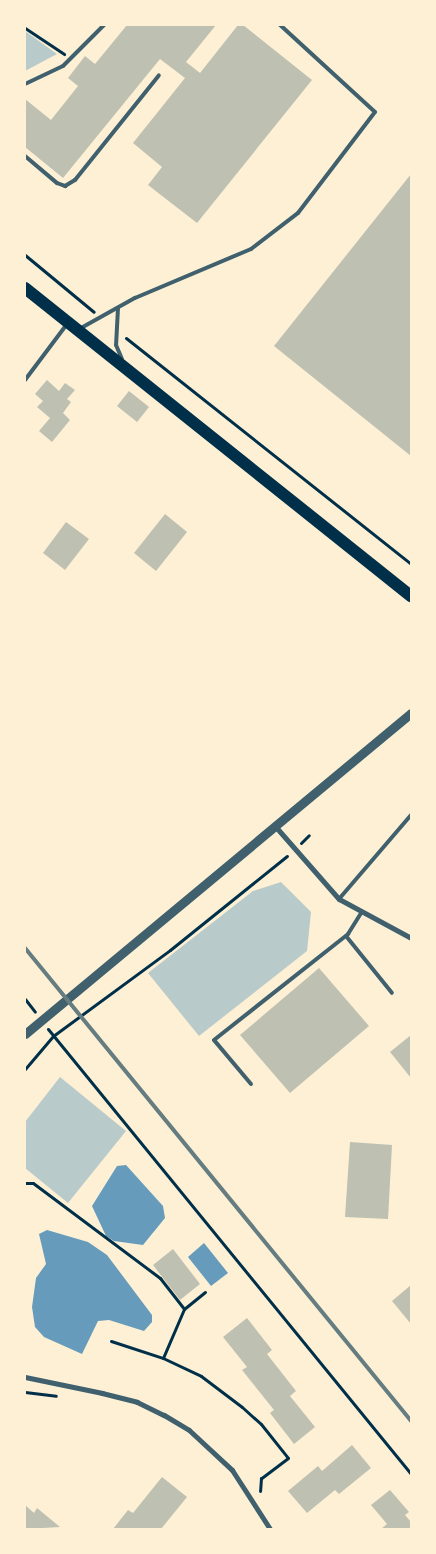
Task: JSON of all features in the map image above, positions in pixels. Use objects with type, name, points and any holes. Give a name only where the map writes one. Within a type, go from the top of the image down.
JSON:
[{"type":"main road","points":[[25,288],[411,596]]},
{"type":"street","points":[[25,1034],[411,713]]},
{"type":"street","points":[[275,826],[339,899],[361,913],[411,938]]},
{"type":"street","points":[[25,1376],[137,1402],[172,1420],[212,1450],[232,1470],[270,1529]]},
{"type":"lane","points":[[25,84],[63,66],[104,25]]},
{"type":"lane","points":[[25,380],[73,326],[101,318],[118,308],[250,249],[298,212],[349,142],[375,112],[280,25]]},
{"type":"lane","points":[[25,156],[57,183],[65,186],[83,172],[160,76]]},
{"type":"lane","points":[[118,308],[116,345],[126,368]]},
{"type":"lane","points":[[339,899],[411,815]]},
{"type":"lane","points":[[251,1084],[214,1040],[346,936],[361,913]]},
{"type":"lane","points":[[346,936],[392,993]]},
{"type":"path","points":[[25,28],[71,58]]},
{"type":"path","points":[[25,255],[101,318]]},
{"type":"path","points":[[116,330],[411,564]]},
{"type":"path","points":[[25,1070],[54,1036],[170,950],[284,859]]},
{"type":"path","points":[[25,1000],[411,1474]]},
{"type":"path","points":[[25,1183],[33,1183],[160,1278],[184,1309]]},
{"type":"path","points":[[163,1358],[184,1309],[205,1292]]},
{"type":"path","points":[[111,1341],[163,1358],[201,1376],[260,1424],[288,1458],[261,1478],[258,1489],[263,1497]]},
{"type":"path","points":[[25,1392],[61,1396]]},
{"type":"shaded area","points":[[25,31],[57,54],[25,71]]},
{"type":"shaded area","points":[[281,882],[311,912],[307,951],[199,1036],[148,973],[253,891]]},
{"type":"shaded area","points":[[60,1077],[126,1131],[68,1203],[25,1168],[25,1122]]},
{"type":"water","points":[[126,1165],[163,1206],[165,1218],[143,1245],[114,1241],[106,1236],[92,1206],[117,1166]]},
{"type":"water","points":[[47,1230],[88,1242],[107,1255],[152,1315],[152,1322],[144,1331],[109,1320],[98,1321],[82,1354],[44,1337],[35,1327],[32,1307],[36,1278],[46,1264],[39,1234]]},
{"type":"water","points":[[204,1243],[228,1273],[211,1286],[188,1257]]},
{"type":"building","points":[[127,25],[216,25],[186,62],[200,73],[238,25],[243,25],[312,80],[197,223],[148,185],[162,167],[133,143],[185,78],[160,59],[63,178],[25,147],[25,99],[51,120],[78,86],[68,78],[85,56],[95,64]]},
{"type":"building","points":[[411,174],[411,456],[274,346]]},
{"type":"building","points":[[47,380],[59,391],[65,383],[75,390],[67,399],[71,402],[63,413],[70,420],[52,442],[39,431],[50,418],[37,407],[43,401],[35,394]]},
{"type":"building","points":[[129,391],[149,407],[137,422],[117,406]]},
{"type":"building","points":[[165,514],[187,532],[156,571],[134,553]]},
{"type":"building","points":[[66,522],[89,539],[65,570],[43,553]]},
{"type":"building","points":[[319,968],[369,1026],[290,1093],[240,1035]]},
{"type":"building","points":[[411,1035],[411,1078],[390,1052]]},
{"type":"building","points":[[350,1142],[392,1145],[388,1219],[345,1217]]},
{"type":"building","points":[[173,1249],[200,1284],[180,1300],[153,1265]]},
{"type":"building","points":[[411,1285],[411,1324],[392,1301]]},
{"type":"building","points":[[247,1318],[272,1350],[267,1354],[296,1391],[290,1396],[315,1427],[294,1444],[270,1413],[274,1410],[242,1370],[247,1367],[223,1337]]},
{"type":"building","points":[[352,1445],[371,1468],[339,1494],[335,1490],[307,1513],[288,1491],[318,1466],[322,1471]]},
{"type":"building","points":[[162,1477],[187,1497],[161,1529],[113,1529],[128,1510],[133,1513]]},
{"type":"building","points":[[390,1490],[409,1512],[405,1515],[411,1522],[411,1529],[381,1529],[387,1524],[371,1505]]},
{"type":"building","points":[[25,1505],[34,1513],[37,1508],[60,1527],[25,1529]]},
{"type":"railway","points":[[25,948],[411,1421]]}]
